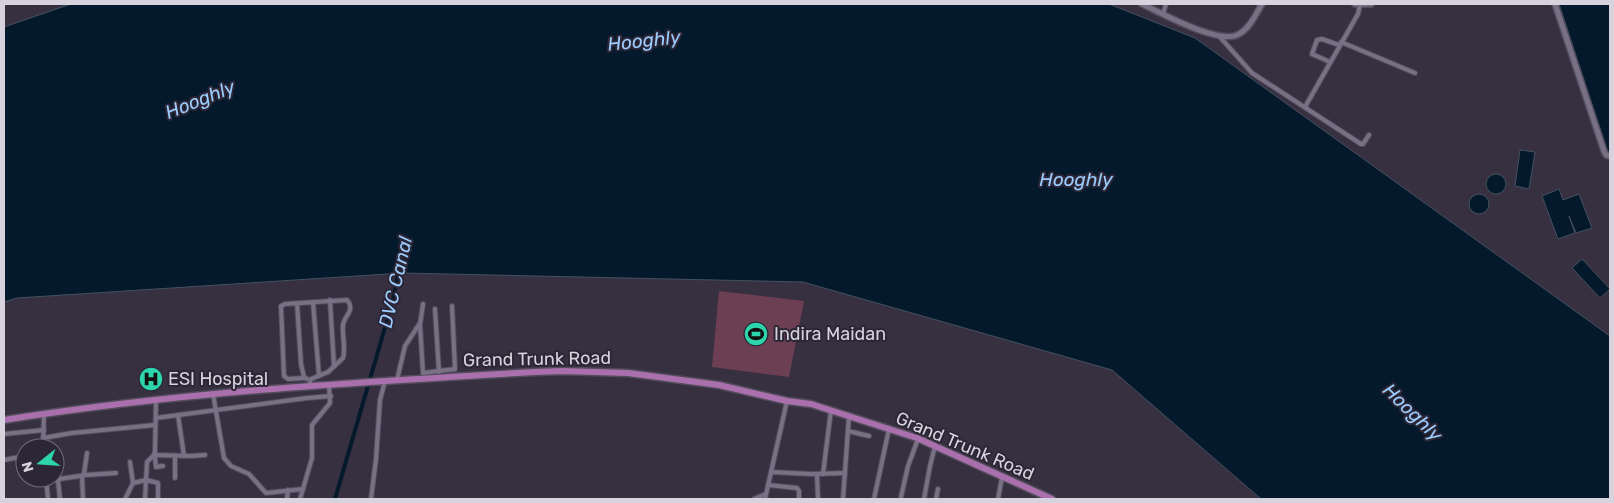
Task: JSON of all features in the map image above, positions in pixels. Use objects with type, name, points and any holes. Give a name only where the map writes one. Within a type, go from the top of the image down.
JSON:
[{"type":"main road","name":"Grand Trunk Road","points":[[4,420],[310,382],[331,384],[384,381],[423,375],[562,371],[615,372],[719,385],[811,404],[918,439],[1052,499]]},
{"type":"street","points":[[1142,4],[1227,38],[1239,35],[1253,20],[1262,4]]},
{"type":"street","points":[[1163,14],[1166,4]]},
{"type":"street","points":[[1306,107],[1340,43],[1358,14],[1358,4],[1371,4]]},
{"type":"street","points":[[1555,4],[1604,151],[1610,156]]},
{"type":"street","points":[[1219,36],[1252,73],[1361,144],[1369,135]]},
{"type":"street","points":[[1330,62],[1312,54],[1317,40],[1322,39],[1340,43],[1415,73]]},
{"type":"street","points":[[330,300],[334,366]]},
{"type":"street","points":[[330,300],[347,300],[350,306],[348,316],[343,323],[344,355],[342,361],[328,372],[310,382],[304,378],[288,379],[284,376],[280,309],[283,305],[330,300]]},
{"type":"street","points":[[313,302],[319,376]]},
{"type":"street","points":[[297,303],[301,364],[304,378]]},
{"type":"street","points":[[423,304],[420,323],[423,375],[452,371],[456,367],[452,306]]},
{"type":"street","points":[[435,309],[439,372]]},
{"type":"street","points":[[397,380],[404,346],[420,323]]},
{"type":"street","points":[[371,499],[380,400],[384,381]]},
{"type":"street","points":[[300,499],[312,458],[312,425],[330,403],[331,384]]},
{"type":"street","points":[[213,393],[222,440],[222,454],[227,462],[238,470],[249,474],[266,493],[303,489]]},
{"type":"street","points":[[156,418],[331,396]]},
{"type":"street","points":[[156,400],[154,456],[156,457],[156,466],[163,466]]},
{"type":"street","points":[[765,499],[787,400]]},
{"type":"street","points":[[823,474],[831,410]]},
{"type":"street","points":[[44,415],[43,438],[72,433],[155,425]]},
{"type":"street","points":[[178,415],[184,456]]},
{"type":"street","points":[[843,499],[849,416]]},
{"type":"street","points":[[874,499],[889,429]]},
{"type":"street","points":[[4,434],[44,430]]},
{"type":"street","points":[[848,431],[869,436]]},
{"type":"street","points":[[901,497],[908,466],[918,439]]},
{"type":"street","points":[[924,499],[935,446]]},
{"type":"street","points":[[83,499],[82,476],[84,474],[87,453]]},
{"type":"street","points":[[145,499],[148,459],[154,456],[205,455]]},
{"type":"street","points":[[175,456],[175,478]]},
{"type":"street","points":[[125,499],[133,483],[130,462]]},
{"type":"street","points":[[65,478],[116,472]]},
{"type":"street","points":[[771,472],[845,473]]},
{"type":"street","points":[[817,474],[818,499]]},
{"type":"street","points":[[998,499],[1002,477]]},
{"type":"street","points":[[133,483],[146,480],[158,483],[158,499]]},
{"type":"street","points":[[768,485],[797,488],[799,499]]},
{"type":"street","points":[[936,499],[938,489]]},
{"type":"street","points":[[287,499],[288,490]]},
{"type":"street","points":[[754,499],[766,494]]},
{"type":"shaded area","name":"Indira Maidan","points":[[719,291],[804,301],[789,377],[712,367]]},
{"type":"water","name":"Hooghly","points":[[71,4],[1109,4],[1195,38],[1610,336],[1610,499],[1261,499],[1112,370],[803,282],[403,273],[17,298],[4,302],[4,27]]},
{"type":"water","points":[[1559,4],[1610,4],[1610,153],[1608,154]]},
{"type":"water","points":[[1520,150],[1535,152],[1529,189],[1515,186]]},
{"type":"water","points":[[1496,174],[1503,177],[1506,184],[1503,191],[1496,194],[1489,191],[1486,184],[1489,177]]},
{"type":"water","points":[[1559,189],[1563,200],[1579,194],[1592,228],[1576,233],[1569,216],[1575,233],[1558,239],[1542,196]]},
{"type":"water","points":[[1479,194],[1486,197],[1489,204],[1486,211],[1479,214],[1472,211],[1469,204],[1472,197]]},
{"type":"water","points":[[1582,259],[1610,289],[1600,298],[1572,268]]},
{"type":"waterway","name":"DVC Canal","points":[[335,499],[393,300],[399,268]]},
{"type":"place","name":"Indira Maidan","points":[[756,334]]},
{"type":"place","name":"ESI Hospital","points":[[151,379]]}]
